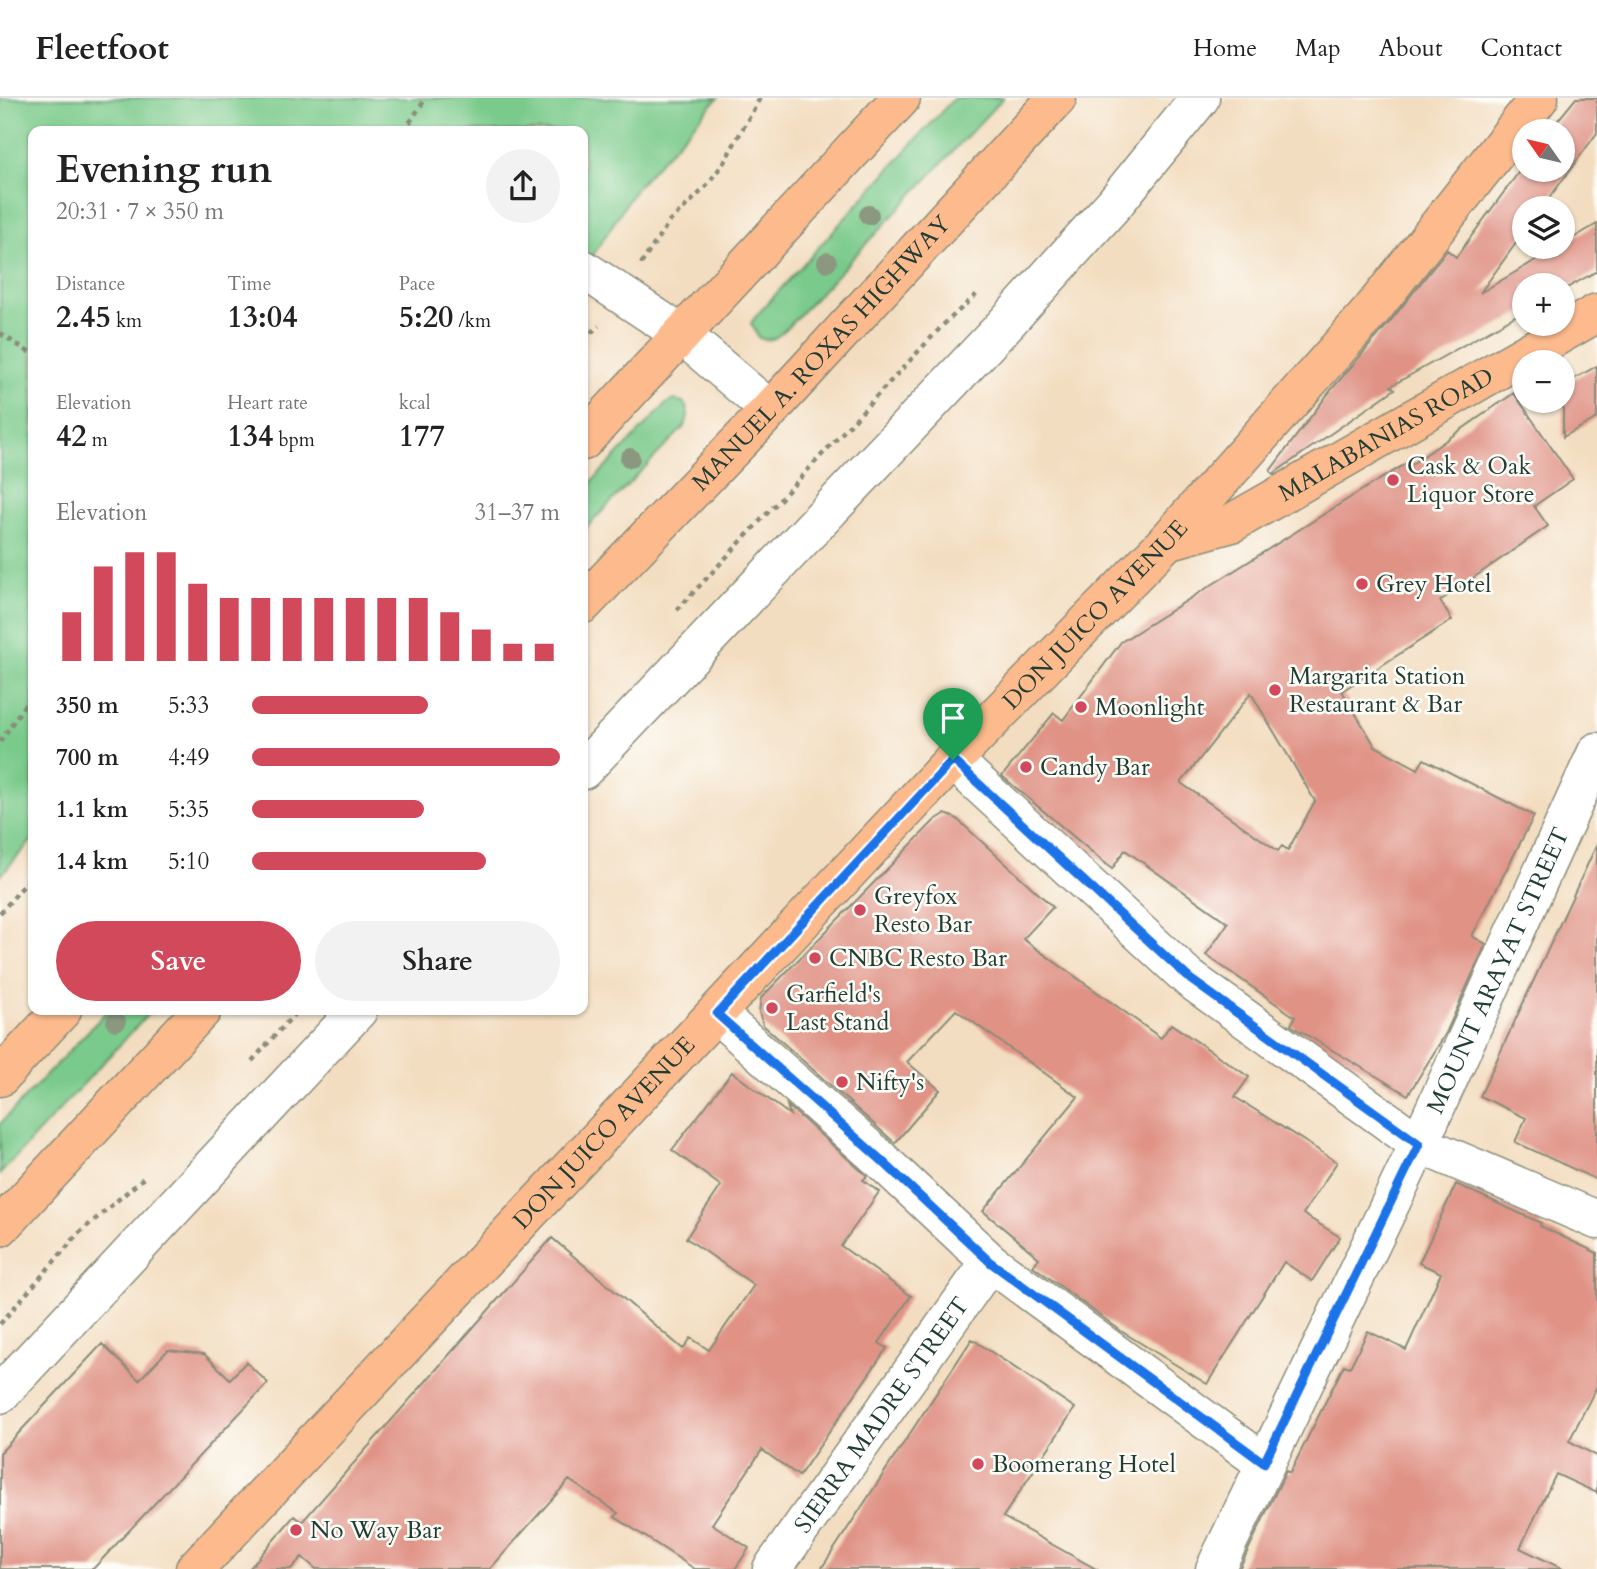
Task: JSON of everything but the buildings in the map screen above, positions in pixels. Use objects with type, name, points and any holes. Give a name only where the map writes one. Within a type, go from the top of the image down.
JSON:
[{"type":"main road","points":[[588,435],[901,98]]},
{"type":"main road","name":"MANUEL A. ROXAS HIGHWAY","points":[[588,599],[770,410],[1058,98]]},
{"type":"main road","name":"DON JUICO AVENUE","points":[[195,1569],[953,760],[1167,541],[1372,310],[1539,98]]},
{"type":"main road","name":"MALABANIAS ROAD","points":[[1167,541],[1232,523],[1597,313]]},
{"type":"main road","points":[[0,1077],[57,1015]]},
{"type":"main road","points":[[0,1227],[197,1015]]},
{"type":"street","points":[[588,765],[981,350],[1114,204],[1200,98]]},
{"type":"street","points":[[588,272],[681,334],[770,410]]},
{"type":"street","name":"MOUNT ARAYAT STREET","points":[[1215,1569],[1419,1144],[1597,752]]},
{"type":"street","points":[[953,760],[1190,979],[1419,1144],[1597,1220]]},
{"type":"street","points":[[717,1014],[880,1159],[990,1262],[1264,1463]]},
{"type":"street","points":[[0,1394],[353,1015]]},
{"type":"street","name":"SIERRA MADRE STREET","points":[[772,1569],[990,1262]]},
{"type":"path","points":[[407,126],[426,98]]},
{"type":"path","points":[[588,335],[623,296],[669,222],[704,188],[723,164],[760,98]]},
{"type":"path","points":[[0,333],[28,352]]},
{"type":"path","points":[[0,742],[28,700]]},
{"type":"path","points":[[0,913],[28,881]]},
{"type":"path","points":[[245,1070],[294,1015]]},
{"type":"path","points":[[0,1324],[78,1234],[156,1168]]},
{"type":"green space","points":[[0,98],[718,98],[636,188],[588,263],[588,126],[28,126],[28,845],[0,876]]},
{"type":"green space","points":[[954,98],[1003,98],[788,327],[772,339],[759,338],[751,323],[757,315]]},
{"type":"green space","points":[[675,400],[683,402],[688,412],[683,428],[588,526],[588,486],[667,403]]},
{"type":"green space","points":[[103,1015],[147,1015],[0,1174],[0,1124]]},
{"type":"place","name":"Cask & Oak Liquor Store","points":[[1393,480]]},
{"type":"place","name":"Grey Hotel","points":[[1362,584]]},
{"type":"place","name":"Margarita Station Restaurant & Bar","points":[[1275,690]]},
{"type":"place","name":"Moonlight","points":[[1081,707]]},
{"type":"place","name":"Candy Bar","points":[[1026,767]]},
{"type":"place","name":"Greyfox Resto Bar","points":[[860,910]]},
{"type":"place","name":"CNBC Resto Bar","points":[[815,958]]},
{"type":"place","name":"Garfield's Last Stand","points":[[772,1008]]},
{"type":"place","name":"Nifty's","points":[[842,1082]]},
{"type":"place","name":"Boomerang Hotel","points":[[978,1464]]},
{"type":"place","name":"No Way Bar","points":[[296,1530]]},
{"type":"route","points":[[953,760],[1190,979],[1419,1144],[1264,1463],[990,1262],[880,1159],[717,1014],[953,760]]}]
